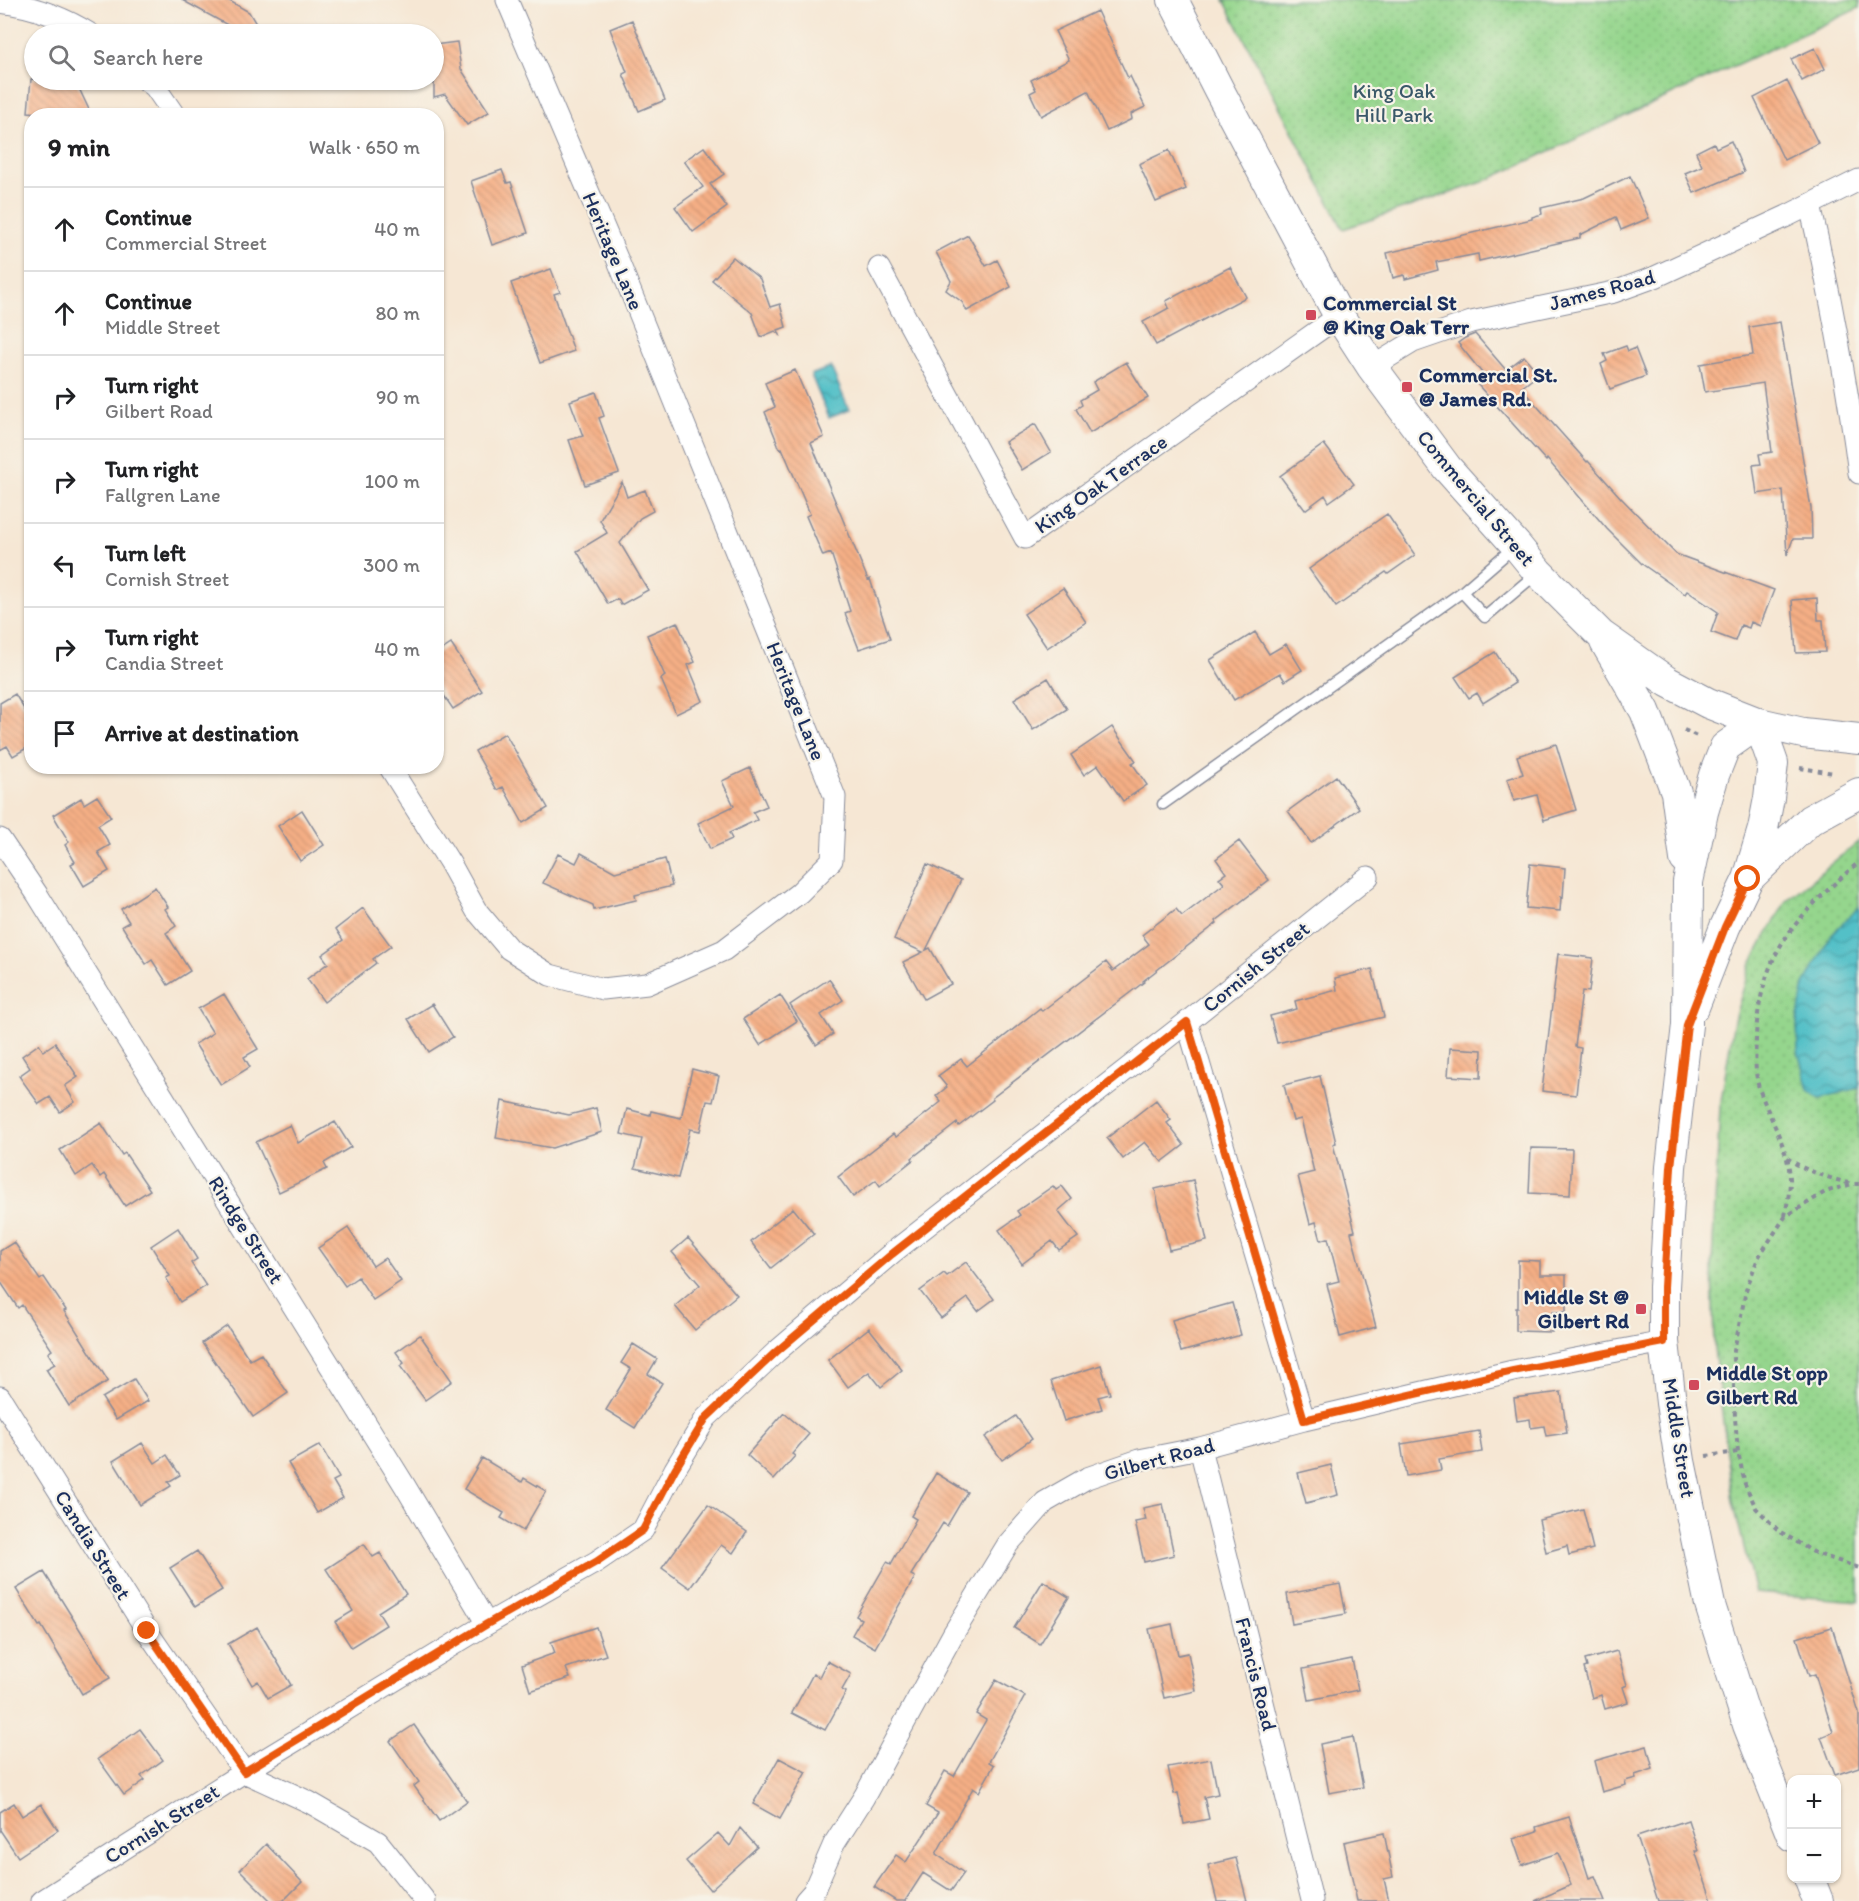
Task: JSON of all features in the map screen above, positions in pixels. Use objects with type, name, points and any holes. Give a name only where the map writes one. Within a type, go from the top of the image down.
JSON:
[{"type":"main road","name":"Commercial Street","points":[[1173,0],[1339,316],[1372,367],[1447,468],[1516,544],[1538,572],[1601,635],[1668,681],[1708,703],[1759,723],[1803,733],[1859,739]]},
{"type":"main road","points":[[1601,635],[1645,711],[1676,792],[1688,882],[1687,1025]]},
{"type":"main road","points":[[1687,1025],[1725,927],[1748,879],[1763,829],[1773,763],[1759,723],[1725,747],[1703,812],[1688,882]]},
{"type":"main road","points":[[1748,879],[1810,820],[1859,793]]},
{"type":"main road","name":"Middle Street","points":[[1687,1025],[1671,1167],[1664,1287],[1664,1342],[1671,1403],[1680,1461],[1710,1605],[1748,1725],[1788,1829]]},
{"type":"main road","points":[[1811,1883],[1818,1901]]},
{"type":"street","name":"Heritage Lane","points":[[394,774],[450,863],[476,910],[509,949],[550,975],[603,989],[647,984],[724,950],[799,893],[832,860],[835,797],[620,263],[507,0]]},
{"type":"street","points":[[0,2],[44,12],[74,24]]},
{"type":"street","points":[[157,90],[169,108]]},
{"type":"street","name":"James Road","points":[[1372,367],[1413,342],[1470,322],[1614,292],[1655,277],[1859,180]]},
{"type":"street","points":[[1810,205],[1826,281],[1859,472]]},
{"type":"street","name":"King Oak Terrace","points":[[879,268],[1025,538],[1339,316]]},
{"type":"street","name":"Rindge Street","points":[[0,840],[37,894],[374,1436],[487,1624]]},
{"type":"street","name":"Cornish Street","points":[[42,1901],[244,1772],[487,1624],[596,1562],[643,1530],[675,1469],[706,1418],[776,1352],[892,1254],[1368,878]]},
{"type":"street","points":[[1187,1022],[1304,1420]]},
{"type":"street","name":"Gilbert Road","points":[[805,1901],[813,1892],[834,1844],[864,1797],[953,1634],[1008,1544],[1045,1502],[1087,1478],[1139,1460],[1200,1448],[1304,1420],[1513,1371],[1664,1342]]},
{"type":"street","name":"Candia Street","points":[[0,1397],[147,1631],[244,1772]]},
{"type":"street","name":"Francis Road","points":[[1200,1448],[1312,1900]]},
{"type":"street","points":[[244,1772],[309,1802],[378,1842],[425,1901]]},
{"type":"lane","points":[[1164,804],[1462,592],[1516,544]]},
{"type":"lane","points":[[1462,592],[1485,617],[1538,572]]},
{"type":"path","points":[[1795,767],[1836,773]]},
{"type":"path","points":[[1859,862],[1831,887],[1800,920],[1776,953],[1763,990],[1756,1025],[1755,1058],[1758,1086],[1786,1158],[1790,1179],[1785,1216],[1758,1258],[1746,1290],[1733,1356],[1738,1452],[1745,1484],[1756,1508],[1779,1531],[1815,1553],[1859,1568]]},
{"type":"path","points":[[1786,1158],[1818,1174],[1859,1184]]},
{"type":"path","points":[[1785,1216],[1825,1192],[1852,1184]]},
{"type":"path","points":[[1706,1456],[1738,1452]]},
{"type":"green space","name":"King Oak Hill Park","points":[[1224,0],[1859,0],[1859,8],[1483,182],[1343,229]]},
{"type":"green space","points":[[1859,841],[1859,1601],[1755,1593],[1733,1501],[1714,1349],[1712,1262],[1720,1107],[1734,1020],[1751,963],[1786,901]]},
{"type":"water","points":[[831,367],[849,410],[829,418],[811,375]]},
{"type":"water","points":[[1859,907],[1859,1088],[1820,1098],[1808,1090],[1798,1051],[1797,1022],[1804,985],[1831,935]]},
{"type":"building","points":[[182,0],[228,0],[249,12],[256,24],[226,24]]},
{"type":"building","points":[[1097,11],[1128,78],[1130,76],[1145,107],[1131,114],[1132,119],[1107,131],[1088,91],[1041,116],[1030,93],[1036,90],[1031,80],[1069,60],[1055,31]]},
{"type":"building","points":[[632,20],[665,100],[639,111],[623,74],[627,72],[610,29]]},
{"type":"building","points":[[457,42],[461,69],[489,112],[467,125],[445,94],[434,97],[434,90],[444,90],[444,44]]},
{"type":"building","points":[[1815,48],[1825,69],[1802,81],[1791,59]]},
{"type":"building","points":[[1787,81],[1818,143],[1784,160],[1754,98]]},
{"type":"building","points":[[30,90],[80,90],[88,108],[28,108]]},
{"type":"building","points":[[1731,141],[1744,172],[1694,193],[1685,173],[1702,166],[1696,152],[1714,143],[1716,148]]},
{"type":"building","points":[[704,147],[724,174],[710,184],[727,207],[693,232],[675,207],[703,187],[684,161]]},
{"type":"building","points":[[1169,150],[1186,189],[1156,202],[1139,164]]},
{"type":"building","points":[[502,170],[507,183],[511,182],[528,233],[492,245],[471,181]]},
{"type":"building","points":[[1630,176],[1649,218],[1621,230],[1616,217],[1580,235],[1580,238],[1479,261],[1478,254],[1436,262],[1438,270],[1405,279],[1404,275],[1393,278],[1387,253],[1532,219],[1542,214],[1541,208],[1584,198]]},
{"type":"building","points":[[968,235],[986,266],[997,260],[1011,287],[967,311],[962,302],[946,290],[951,281],[936,252]]},
{"type":"building","points":[[733,257],[760,279],[770,307],[780,304],[786,327],[778,330],[780,335],[775,331],[761,337],[752,313],[712,280]]},
{"type":"building","points":[[1230,267],[1246,297],[1156,345],[1143,322],[1169,308],[1166,301]]},
{"type":"building","points":[[551,269],[560,292],[554,294],[574,351],[540,363],[511,283]]},
{"type":"building","points":[[1780,322],[1811,508],[1812,539],[1793,539],[1787,555],[1783,490],[1757,494],[1753,465],[1761,464],[1759,454],[1772,452],[1763,383],[1705,392],[1700,364],[1753,355],[1749,327]]},
{"type":"building","points":[[1475,334],[1506,370],[1524,356],[1539,374],[1521,388],[1587,462],[1676,554],[1774,590],[1760,626],[1751,622],[1749,628],[1741,625],[1735,641],[1711,632],[1718,612],[1687,591],[1685,594],[1642,564],[1607,529],[1547,459],[1546,461],[1478,385],[1486,378],[1458,343]]},
{"type":"building","points":[[1626,346],[1628,351],[1635,348],[1646,376],[1610,389],[1601,364],[1607,361],[1604,354]]},
{"type":"building","points":[[1126,362],[1148,398],[1090,433],[1076,409],[1082,405],[1080,400],[1097,390],[1093,382]]},
{"type":"building","points":[[795,370],[824,437],[811,443],[868,580],[870,579],[890,639],[859,649],[845,613],[850,611],[831,553],[823,556],[806,516],[810,514],[765,412],[775,407],[765,383]]},
{"type":"building","points":[[596,392],[604,416],[599,418],[619,473],[585,485],[569,440],[583,436],[570,401]]},
{"type":"building","points":[[1035,424],[1051,452],[1022,470],[1005,442]]},
{"type":"building","points":[[1324,444],[1354,484],[1329,502],[1325,495],[1305,510],[1280,476]]},
{"type":"building","points":[[622,482],[627,497],[645,490],[653,511],[640,518],[620,543],[648,590],[621,605],[618,599],[608,604],[577,551],[607,533],[600,520]]},
{"type":"building","points":[[1387,514],[1415,555],[1336,607],[1309,569]]},
{"type":"building","points":[[1063,588],[1086,622],[1047,648],[1024,614]]},
{"type":"building","points":[[1817,598],[1818,620],[1823,620],[1825,652],[1796,653],[1792,600]]},
{"type":"building","points":[[677,622],[695,662],[688,665],[703,701],[676,714],[661,679],[665,676],[647,635]]},
{"type":"building","points":[[1255,632],[1269,654],[1286,644],[1302,670],[1285,681],[1280,673],[1234,700],[1210,660]]},
{"type":"building","points":[[451,644],[482,691],[453,709],[444,696],[444,649]]},
{"type":"building","points":[[1495,652],[1515,683],[1483,703],[1477,693],[1469,698],[1455,677]]},
{"type":"building","points":[[1048,678],[1067,709],[1033,730],[1014,699]]},
{"type":"building","points":[[15,694],[24,709],[24,750],[13,756],[7,746],[0,750],[0,703]]},
{"type":"building","points":[[1112,727],[1136,761],[1132,763],[1147,785],[1123,801],[1098,765],[1084,775],[1071,755]]},
{"type":"building","points":[[505,733],[548,808],[523,823],[503,787],[497,790],[475,751]]},
{"type":"building","points":[[1556,744],[1576,810],[1544,820],[1537,795],[1514,801],[1507,779],[1523,774],[1517,756]]},
{"type":"building","points":[[750,768],[767,806],[753,812],[757,820],[729,833],[732,839],[710,849],[698,823],[734,806],[722,781]]},
{"type":"building","points":[[1336,776],[1359,808],[1311,843],[1288,811]]},
{"type":"building","points":[[97,796],[111,817],[98,825],[110,845],[98,852],[109,871],[84,886],[71,864],[75,862],[65,845],[69,842],[53,815],[81,798],[84,804]]},
{"type":"building","points":[[302,810],[324,845],[300,861],[278,826]]},
{"type":"building","points":[[1239,841],[1269,880],[1144,982],[992,1098],[993,1100],[959,1126],[957,1123],[880,1186],[876,1180],[853,1197],[838,1177],[893,1134],[896,1137],[941,1102],[936,1096],[947,1087],[938,1076],[961,1059],[967,1066],[1040,1008],[1042,1011],[1106,962],[1113,971],[1149,944],[1142,935],[1176,909],[1182,916],[1224,884],[1219,878],[1226,873],[1216,859]]},
{"type":"building","points":[[581,853],[615,872],[665,859],[672,886],[635,895],[636,900],[594,910],[593,905],[543,883],[558,854],[576,863]]},
{"type":"building","points":[[927,864],[961,880],[926,950],[930,948],[951,984],[924,999],[903,962],[923,952],[894,939]]},
{"type":"building","points":[[1530,864],[1565,868],[1560,911],[1526,908]]},
{"type":"building","points":[[155,887],[168,907],[165,909],[176,926],[166,933],[190,971],[168,985],[152,960],[146,964],[122,926],[129,922],[121,909]]},
{"type":"building","points":[[363,908],[391,946],[373,959],[376,963],[324,1002],[307,979],[328,963],[322,955],[343,940],[336,929]]},
{"type":"building","points":[[1558,954],[1593,958],[1589,992],[1582,991],[1575,1047],[1581,1048],[1576,1095],[1542,1091]]},
{"type":"building","points":[[1372,969],[1384,1017],[1277,1043],[1270,1016],[1297,1009],[1295,1001],[1337,990],[1335,978]]},
{"type":"building","points":[[829,979],[843,1000],[821,1015],[833,1034],[816,1045],[790,1005]]},
{"type":"building","points":[[224,994],[258,1049],[244,1057],[250,1067],[221,1085],[195,1044],[213,1033],[198,1009]]},
{"type":"building","points":[[780,995],[797,1021],[760,1045],[743,1019]]},
{"type":"building","points":[[432,1004],[453,1037],[429,1052],[408,1019]]},
{"type":"building","points":[[55,1043],[78,1077],[65,1086],[75,1102],[60,1112],[50,1097],[39,1104],[19,1076],[30,1068],[22,1056],[39,1044],[43,1051]]},
{"type":"building","points":[[1450,1048],[1482,1050],[1481,1078],[1448,1076]]},
{"type":"building","points":[[692,1069],[719,1076],[713,1102],[707,1101],[700,1131],[690,1129],[678,1178],[635,1168],[642,1139],[621,1134],[627,1109],[650,1115],[651,1111],[681,1118]]},
{"type":"building","points":[[1320,1076],[1336,1143],[1333,1144],[1355,1231],[1351,1232],[1376,1327],[1340,1337],[1327,1284],[1339,1281],[1328,1238],[1321,1240],[1316,1222],[1310,1224],[1298,1176],[1314,1172],[1301,1119],[1293,1121],[1284,1085]]},
{"type":"building","points":[[1156,1100],[1171,1120],[1167,1123],[1184,1145],[1162,1162],[1145,1142],[1123,1159],[1107,1138]]},
{"type":"building","points":[[502,1101],[569,1115],[596,1108],[602,1132],[552,1148],[496,1138]]},
{"type":"building","points":[[335,1122],[351,1147],[324,1163],[327,1169],[279,1192],[256,1142],[290,1125],[298,1143]]},
{"type":"building","points":[[101,1123],[122,1155],[125,1153],[150,1190],[125,1206],[104,1174],[100,1177],[92,1165],[76,1176],[60,1150]]},
{"type":"building","points":[[1531,1148],[1572,1149],[1570,1195],[1529,1193]]},
{"type":"building","points":[[1193,1180],[1207,1241],[1169,1250],[1155,1189]]},
{"type":"building","points":[[1053,1186],[1056,1190],[1062,1186],[1072,1199],[1058,1211],[1078,1237],[1059,1250],[1052,1241],[1022,1264],[999,1230],[1020,1215],[1017,1211]]},
{"type":"building","points":[[793,1208],[814,1234],[771,1268],[751,1242]]},
{"type":"building","points":[[178,1228],[197,1259],[191,1263],[206,1286],[180,1302],[166,1278],[170,1276],[151,1246]]},
{"type":"building","points":[[348,1228],[373,1266],[385,1258],[401,1281],[373,1300],[358,1277],[345,1286],[318,1248]]},
{"type":"building","points":[[688,1238],[737,1295],[695,1330],[675,1306],[700,1285],[672,1252]]},
{"type":"building","points":[[14,1242],[40,1280],[44,1277],[108,1381],[69,1406],[46,1369],[55,1364],[48,1353],[52,1350],[22,1305],[18,1308],[0,1281],[0,1251]]},
{"type":"building","points":[[1518,1260],[1540,1261],[1540,1275],[1566,1275],[1566,1312],[1552,1312],[1552,1332],[1516,1331]]},
{"type":"building","points":[[966,1262],[994,1299],[978,1311],[968,1298],[941,1318],[920,1291],[944,1273],[947,1276]]},
{"type":"building","points":[[1232,1303],[1241,1335],[1181,1352],[1172,1320]]},
{"type":"building","points":[[227,1326],[250,1360],[261,1354],[288,1393],[253,1417],[202,1343]]},
{"type":"building","points":[[869,1328],[902,1370],[881,1387],[869,1372],[848,1387],[828,1360]]},
{"type":"building","points":[[420,1335],[452,1381],[425,1400],[400,1366],[404,1363],[396,1352]]},
{"type":"building","points":[[633,1344],[657,1359],[648,1374],[662,1383],[635,1428],[606,1410],[631,1369],[621,1363]]},
{"type":"building","points":[[1101,1365],[1110,1394],[1098,1397],[1102,1409],[1064,1421],[1051,1381]]},
{"type":"building","points":[[134,1379],[148,1401],[116,1420],[102,1398]]},
{"type":"building","points":[[1561,1392],[1567,1433],[1546,1436],[1544,1426],[1531,1428],[1530,1419],[1517,1421],[1514,1398]]},
{"type":"building","points":[[784,1413],[809,1434],[792,1454],[795,1456],[774,1480],[747,1455]]},
{"type":"building","points":[[1016,1416],[1032,1439],[1002,1460],[985,1437]]},
{"type":"building","points":[[1479,1431],[1482,1452],[1439,1459],[1441,1470],[1406,1476],[1401,1444]]},
{"type":"building","points":[[142,1443],[155,1463],[167,1455],[180,1475],[168,1482],[171,1486],[140,1505],[113,1461]]},
{"type":"building","points":[[320,1445],[339,1478],[333,1481],[343,1498],[317,1513],[288,1463]]},
{"type":"building","points":[[482,1458],[522,1482],[524,1478],[546,1491],[523,1531],[501,1518],[504,1513],[464,1489]]},
{"type":"building","points":[[1331,1465],[1338,1495],[1306,1503],[1298,1473]]},
{"type":"building","points":[[936,1473],[967,1492],[947,1526],[943,1523],[911,1575],[915,1577],[875,1648],[852,1635],[861,1619],[856,1616],[887,1562],[891,1564],[916,1519],[911,1516]]},
{"type":"building","points":[[1163,1504],[1174,1555],[1144,1562],[1135,1522],[1146,1520],[1143,1508]]},
{"type":"building","points":[[708,1505],[747,1532],[733,1553],[721,1545],[690,1588],[662,1568]]},
{"type":"building","points":[[1583,1509],[1593,1549],[1569,1555],[1567,1546],[1546,1552],[1539,1520]]},
{"type":"building","points":[[364,1544],[373,1557],[380,1553],[406,1594],[378,1612],[386,1625],[351,1647],[335,1622],[353,1611],[326,1569]]},
{"type":"building","points":[[197,1551],[222,1590],[195,1607],[170,1568]]},
{"type":"building","points":[[44,1572],[110,1678],[82,1694],[41,1625],[39,1626],[16,1589]]},
{"type":"building","points":[[1043,1581],[1069,1597],[1040,1644],[1014,1628]]},
{"type":"building","points":[[1340,1584],[1346,1614],[1292,1624],[1287,1594]]},
{"type":"building","points":[[1172,1624],[1178,1655],[1188,1653],[1196,1691],[1164,1698],[1149,1629]]},
{"type":"building","points":[[257,1627],[291,1685],[268,1698],[258,1681],[252,1685],[228,1644]]},
{"type":"building","points":[[596,1627],[606,1655],[566,1668],[570,1678],[530,1691],[522,1665],[555,1653],[551,1642]]},
{"type":"building","points":[[1832,1627],[1859,1713],[1859,1767],[1835,1775],[1821,1737],[1833,1732],[1815,1674],[1809,1676],[1797,1638]]},
{"type":"building","points":[[1617,1651],[1627,1685],[1623,1687],[1628,1702],[1605,1709],[1601,1695],[1592,1698],[1584,1668],[1587,1667],[1585,1660]]},
{"type":"building","points":[[1352,1659],[1358,1690],[1309,1700],[1303,1669]]},
{"type":"building","points":[[827,1661],[851,1674],[842,1690],[846,1692],[825,1730],[792,1713],[813,1674],[819,1677]]},
{"type":"building","points":[[996,1680],[1025,1696],[989,1762],[994,1765],[979,1792],[973,1788],[936,1854],[964,1873],[951,1891],[923,1873],[905,1901],[896,1901],[874,1887],[896,1855],[906,1862],[938,1813],[926,1806],[945,1771],[954,1776],[986,1720],[976,1714]]},
{"type":"building","points":[[414,1725],[467,1801],[439,1821],[414,1786],[419,1782],[390,1741]]},
{"type":"building","points":[[140,1729],[163,1760],[141,1776],[145,1780],[124,1795],[98,1759]]},
{"type":"building","points":[[1353,1737],[1363,1787],[1329,1793],[1320,1744]]},
{"type":"building","points":[[1647,1746],[1653,1769],[1635,1775],[1636,1778],[1625,1781],[1626,1785],[1602,1792],[1594,1761]]},
{"type":"building","points":[[779,1758],[806,1772],[780,1819],[753,1804]]},
{"type":"building","points":[[1211,1759],[1218,1794],[1204,1797],[1209,1819],[1184,1824],[1178,1793],[1174,1794],[1168,1767]]},
{"type":"building","points":[[14,1803],[22,1816],[41,1804],[58,1830],[18,1857],[0,1830],[0,1812]]},
{"type":"building","points":[[1569,1817],[1589,1878],[1595,1876],[1605,1901],[1535,1901],[1571,1885],[1558,1853],[1522,1865],[1513,1839],[1537,1831],[1536,1827]]},
{"type":"building","points":[[1688,1820],[1698,1851],[1695,1851],[1712,1901],[1658,1901],[1637,1837]]},
{"type":"building","points":[[740,1828],[757,1847],[710,1890],[686,1861],[718,1833],[730,1846]]},
{"type":"building","points":[[1384,1833],[1393,1877],[1384,1879],[1389,1901],[1357,1901],[1344,1842]]},
{"type":"building","points":[[266,1844],[302,1882],[283,1901],[271,1901],[240,1870]]},
{"type":"building","points":[[1236,1858],[1247,1901],[1217,1901],[1208,1865]]},
{"type":"place","name":"Commercial St @ King Oak Terr","points":[[1311,315]]},
{"type":"place","name":"Commercial St. @ James Rd.","points":[[1407,387]]},
{"type":"place","name":"Middle St @ Gilbert Rd","points":[[1641,1309]]},
{"type":"place","name":"Middle St opp Gilbert Rd","points":[[1694,1385]]},
{"type":"route","points":[[147,1631],[244,1772],[487,1624],[596,1562],[643,1530],[675,1469],[706,1418],[776,1352],[892,1254],[1187,1022],[1304,1420],[1513,1371],[1664,1342],[1666,1236],[1671,1167],[1687,1025],[1725,927],[1748,879]]}]
